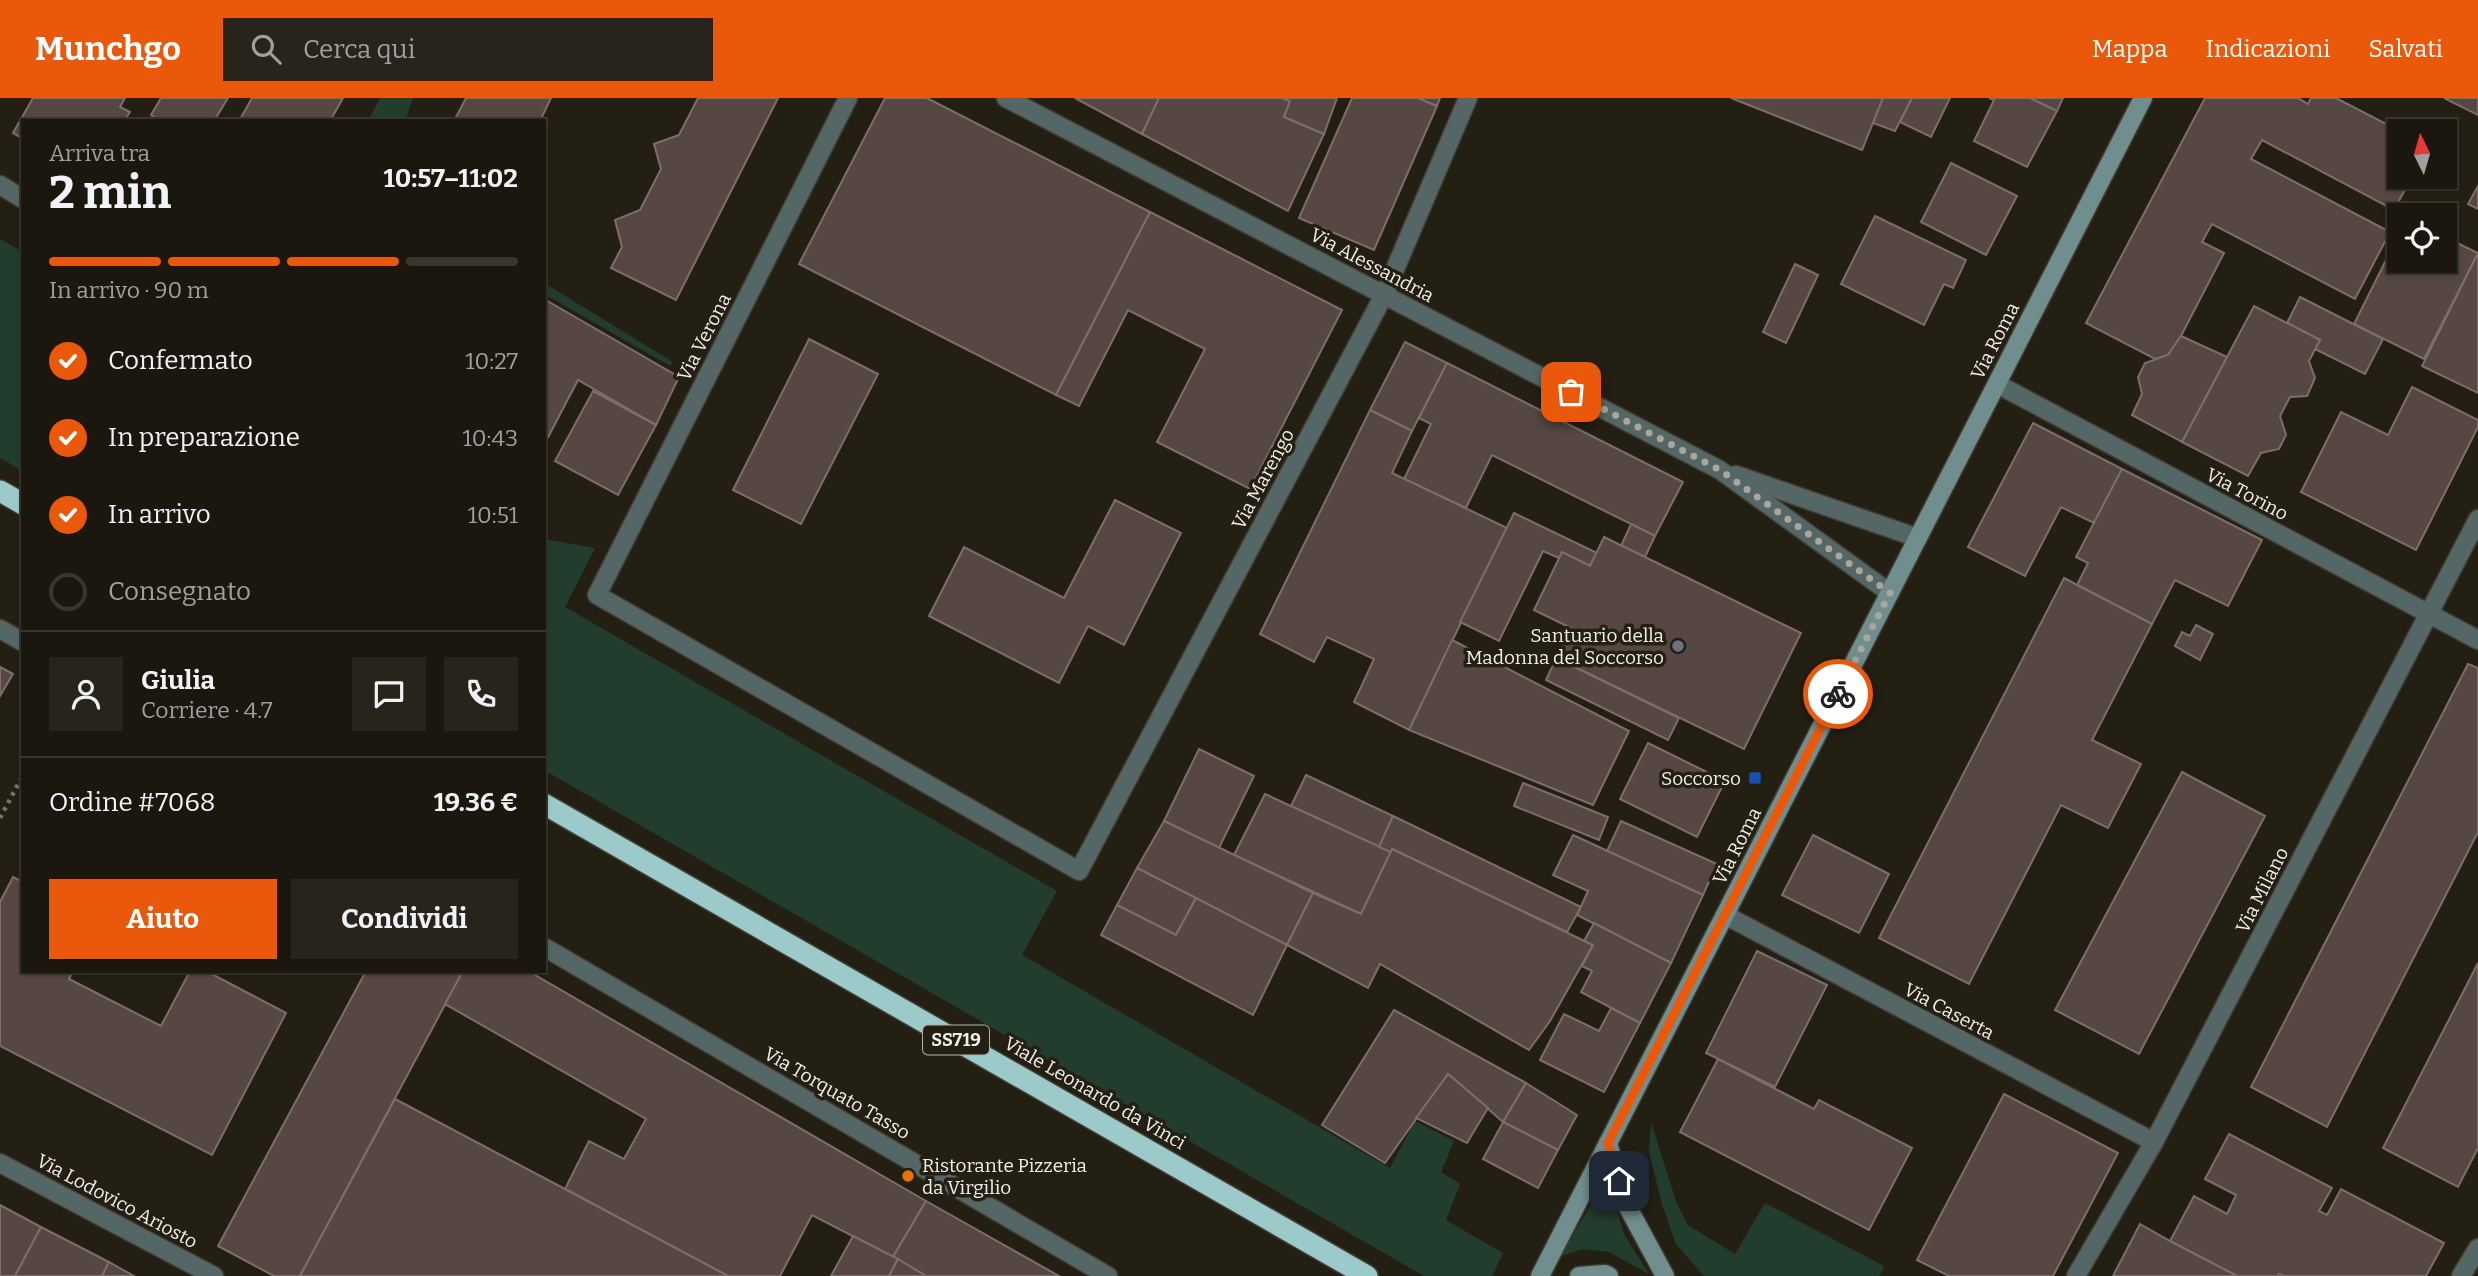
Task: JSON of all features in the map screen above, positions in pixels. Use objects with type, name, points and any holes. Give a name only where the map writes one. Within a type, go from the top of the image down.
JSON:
[{"type":"highway","points":[[0,491],[21,503]]},
{"type":"highway","name":"Viale Leonardo da Vinci","points":[[546,805],[1367,1276]]},
{"type":"street","name":"Via Verona","points":[[848,98],[597,595],[1079,871]]},
{"type":"street","name":"Via Alessandria","points":[[1006,98],[1720,470],[1890,593]]},
{"type":"street","name":"Via Marengo","points":[[1079,871],[1384,295],[1468,98]]},
{"type":"street","name":"Via Roma","points":[[1540,1276],[2143,98]]},
{"type":"street","points":[[0,185],[21,198]]},
{"type":"street","name":"Via Torino","points":[[1997,384],[2478,640]]},
{"type":"street","name":"Via Alessandria","points":[[1720,470],[1918,538]]},
{"type":"street","name":"Via Milano","points":[[2076,1276],[2154,1142],[2478,519]]},
{"type":"street","points":[[0,629],[21,641]]},
{"type":"street","name":"Via Caserta","points":[[1725,915],[2154,1142]]},
{"type":"street","name":"Via Torquato Tasso","points":[[546,948],[1108,1276]]},
{"type":"street","points":[[1608,1143],[1624,1200],[1665,1276]]},
{"type":"street","name":"Via Lodovico Ariosto","points":[[0,1163],[214,1276]]},
{"type":"street","points":[[2462,1276],[2478,1248]]},
{"type":"street","points":[[1579,1276],[1609,1276]]},
{"type":"path","points":[[0,818],[21,779]]},
{"type":"green space","points":[[380,98],[413,98],[406,119],[369,119]]},
{"type":"green space","points":[[0,239],[21,251],[21,470],[0,458]]},
{"type":"green space","points":[[546,284],[673,362],[670,366],[546,295]]},
{"type":"green space","points":[[546,539],[595,548],[565,607],[1057,891],[1022,955],[1390,1168],[1415,1121],[1454,1141],[1441,1172],[1460,1184],[1446,1220],[1503,1253],[1492,1276],[1424,1276],[546,771]]},
{"type":"green space","points":[[1651,1122],[1676,1201],[1688,1225],[1735,1254],[1765,1203],[1884,1266],[1879,1276],[1704,1276],[1676,1244],[1662,1204],[1649,1153]]},
{"type":"green space","points":[[1605,1181],[1624,1234],[1649,1274],[1609,1252],[1582,1249],[1560,1257]]},
{"type":"building","points":[[33,98],[125,98],[120,107],[130,112],[125,119],[21,119]]},
{"type":"building","points":[[161,98],[228,98],[215,119],[157,119],[151,115]]},
{"type":"building","points":[[252,98],[343,98],[331,119],[240,119]]},
{"type":"building","points":[[466,98],[551,98],[541,119],[455,119]]},
{"type":"building","points":[[698,98],[778,98],[676,300],[611,268],[622,247],[615,220],[640,210],[661,169],[654,144],[679,135]]},
{"type":"building","points":[[885,98],[927,98],[1150,212],[1056,395],[799,264]]},
{"type":"building","points":[[1075,98],[1159,98],[1142,134]]},
{"type":"building","points":[[1159,98],[1282,98],[1290,101],[1284,117],[1324,134],[1288,211],[1142,134]]},
{"type":"building","points":[[1282,98],[1337,98],[1324,134],[1284,117],[1290,101]]},
{"type":"building","points":[[1352,98],[1418,98],[1437,106],[1374,250],[1299,218]]},
{"type":"building","points":[[1418,98],[1440,98],[1437,106]]},
{"type":"building","points":[[1731,98],[1883,98],[1862,150]]},
{"type":"building","points":[[1883,98],[1912,98],[1895,131],[1873,123]]},
{"type":"building","points":[[1912,98],[1950,98],[1931,137],[1900,122]]},
{"type":"building","points":[[1989,98],[2030,98],[2057,111],[2027,167],[1974,141],[1994,100]]},
{"type":"building","points":[[2030,98],[2063,98],[2057,111]]},
{"type":"building","points":[[2205,98],[2298,98],[2308,104],[2311,98],[2336,98],[2387,124],[2387,189],[2405,189],[2398,203],[2387,203],[2387,206],[2262,140],[2251,159],[2387,230],[2387,238],[2355,299],[2212,224],[2202,242],[2224,253],[2181,336],[2168,355],[2155,359],[2086,323]]},
{"type":"building","points":[[2444,98],[2478,98],[2478,115]]},
{"type":"building","points":[[21,119],[21,138],[13,133]]},
{"type":"building","points":[[1951,163],[2017,196],[1986,255],[1921,222]]},
{"type":"building","points":[[2478,186],[2478,209],[2468,204]]},
{"type":"building","points":[[1150,212],[1342,310],[1250,489],[1157,442],[1205,349],[1128,310],[1079,406],[1056,395]]},
{"type":"building","points":[[1875,216],[1966,260],[1953,288],[1944,284],[1924,325],[1841,284]]},
{"type":"building","points":[[2457,243],[2478,253],[2424,359],[2354,324],[2387,258],[2387,273],[2457,273]]},
{"type":"building","points":[[2478,253],[2478,393],[2422,366]]},
{"type":"building","points":[[1795,264],[1818,275],[1786,343],[1763,332]]},
{"type":"building","points":[[2300,297],[2383,339],[2365,374],[2315,349],[2320,340],[2287,323]]},
{"type":"building","points":[[546,300],[679,377],[656,425],[578,380],[546,441]]},
{"type":"building","points":[[2254,306],[2320,340],[2309,361],[2315,378],[2307,396],[2290,397],[2280,416],[2286,435],[2279,449],[2261,453],[2248,476],[2182,442]]},
{"type":"building","points":[[2181,336],[2227,357],[2182,442],[2132,415],[2142,394],[2138,377],[2145,363],[2168,355]]},
{"type":"building","points":[[809,339],[878,374],[801,524],[733,490]]},
{"type":"building","points":[[1405,342],[1447,363],[1412,431],[1370,410]]},
{"type":"building","points":[[1447,363],[1683,482],[1655,536],[1492,455],[1466,508],[1404,479],[1431,424],[1419,418]]},
{"type":"building","points":[[2412,387],[2478,420],[2478,427],[2416,550],[2301,492],[2341,412],[2388,435]]},
{"type":"building","points":[[593,391],[656,425],[618,495],[555,461]]},
{"type":"building","points":[[1370,410],[1412,431],[1392,473],[1507,528],[1409,730],[1354,702],[1374,659],[1327,637],[1314,662],[1260,634]]},
{"type":"building","points":[[2033,423],[2122,469],[2094,523],[2061,507],[2025,576],[1968,547]]},
{"type":"building","points":[[2122,469],[2262,540],[2228,606],[2175,580],[2152,624],[2077,585],[2088,563],[2076,557]]},
{"type":"building","points":[[1115,500],[1181,533],[1124,645],[1088,626],[1059,683],[929,616],[964,547],[1064,598]]},
{"type":"building","points":[[1514,513],[1597,553],[1590,566],[1562,552],[1559,558],[1543,551],[1499,641],[1460,622]]},
{"type":"building","points":[[1631,524],[1655,536],[1645,557],[1621,546]]},
{"type":"building","name":"Santuario della Madonna del Soccorso","points":[[1604,537],[1801,633],[1744,749],[1556,658],[1571,628],[1534,610],[1562,552],[1590,566]]},
{"type":"building","points":[[2064,578],[2152,624],[2092,740],[2141,764],[2108,828],[2061,805],[1969,984],[1879,938]]},
{"type":"building","points":[[2196,625],[2213,634],[2200,660],[2175,646],[2182,632],[2190,636]]},
{"type":"building","points":[[1452,640],[1629,731],[1593,805],[1409,730]]},
{"type":"building","points":[[1556,658],[1679,718],[1668,740],[1546,680]]},
{"type":"building","points":[[2468,664],[2478,668],[2478,832],[2327,1127],[2251,1087]]},
{"type":"building","points":[[0,667],[13,674],[0,696]]},
{"type":"building","points":[[1648,743],[1725,781],[1697,837],[1620,799]]},
{"type":"building","points":[[1199,749],[1254,776],[1219,848],[1164,821]]},
{"type":"building","points":[[2182,772],[2265,816],[2139,1054],[2055,1010]]},
{"type":"building","points":[[1306,775],[1393,816],[1379,847],[1291,806]]},
{"type":"building","points":[[1523,783],[1608,817],[1599,840],[1514,806]]},
{"type":"building","points":[[1265,794],[1391,852],[1361,914],[1234,855]]},
{"type":"building","points":[[1393,816],[1581,907],[1567,932],[1392,849],[1391,852],[1379,847]]},
{"type":"building","points":[[1164,821],[1313,893],[1287,945],[1137,868]]},
{"type":"building","points":[[1621,821],[1717,864],[1703,895],[1607,851]]},
{"type":"building","points":[[1573,835],[1703,895],[1671,963],[1577,915],[1588,891],[1553,875]]},
{"type":"building","points":[[1813,835],[1889,874],[1859,933],[1782,895]]},
{"type":"building","points":[[1392,849],[1593,945],[1550,1021],[1529,1050],[1380,964],[1368,988],[1287,945],[1313,893],[1361,914]]},
{"type":"building","points":[[1137,868],[1196,898],[1176,935],[1117,905]]},
{"type":"building","points":[[13,877],[21,881],[21,973],[72,973],[69,979],[161,1026],[189,973],[210,973],[286,1013],[212,1155],[0,1046],[0,902]]},
{"type":"building","points":[[1196,898],[1287,945],[1253,1015],[1101,935],[1117,905],[1176,935]]},
{"type":"building","points":[[1594,923],[1671,963],[1640,1023],[1581,992],[1592,971],[1582,966],[1593,945],[1584,941]]},
{"type":"building","points":[[1757,951],[1827,985],[1775,1087],[1706,1053]]},
{"type":"building","points":[[2478,963],[2478,1148],[2458,1187],[2383,1148]]},
{"type":"building","points":[[365,973],[462,973],[300,1276],[274,1276],[218,1246]]},
{"type":"building","points":[[462,973],[531,973],[926,1201],[893,1257],[812,1215],[780,1276],[728,1276],[565,1189],[589,1141],[624,1159],[646,1119],[445,1004]]},
{"type":"building","points":[[1611,1008],[1640,1023],[1604,1092],[1540,1060],[1564,1014],[1599,1031]]},
{"type":"building","points":[[1394,1010],[1526,1083],[1503,1122],[1448,1074],[1385,1163],[1322,1125]]},
{"type":"building","points":[[1718,1059],[1814,1109],[1819,1100],[1912,1148],[1869,1230],[1680,1132]]},
{"type":"building","points":[[1448,1074],[1488,1108],[1467,1143],[1416,1118]]},
{"type":"building","points":[[1526,1083],[1577,1115],[1558,1150],[1503,1122]]},
{"type":"building","points":[[2004,1094],[2118,1153],[2053,1276],[1949,1276],[1917,1260]]},
{"type":"building","points":[[395,1099],[565,1189],[728,1276],[300,1276]]},
{"type":"building","points":[[1503,1122],[1558,1150],[1538,1188],[1483,1159]]},
{"type":"building","points":[[2229,1134],[2332,1188],[2319,1211],[2327,1215],[2341,1189],[2444,1243],[2426,1276],[2237,1276],[2170,1241],[2194,1196],[2227,1214],[2236,1195],[2205,1179]]},
{"type":"building","points":[[926,1201],[1059,1276],[926,1276],[893,1257]]},
{"type":"building","points":[[0,1205],[41,1227],[15,1276],[0,1276]]},
{"type":"building","points":[[2140,1224],[2170,1241],[2237,1276],[2113,1276]]},
{"type":"building","points":[[41,1227],[109,1262],[102,1276],[15,1276]]},
{"type":"building","points":[[853,1236],[898,1259],[889,1276],[831,1276]]},
{"type":"building","points":[[898,1259],[926,1276],[889,1276]]},
{"type":"building","points":[[109,1262],[134,1276],[102,1276]]},
{"type":"way so far","points":[[1571,392],[1720,470],[1890,593],[1838,694]]},
{"type":"place","name":"Santuario della Madonna del Soccorso","points":[[1678,646]]},
{"type":"place","name":"Soccorso","points":[[1755,778]]},
{"type":"place","name":"Ristorante Pizzeria da Virgilio","points":[[908,1176]]},
{"type":"route","points":[[1619,1181],[1608,1143],[1838,694]]}]
